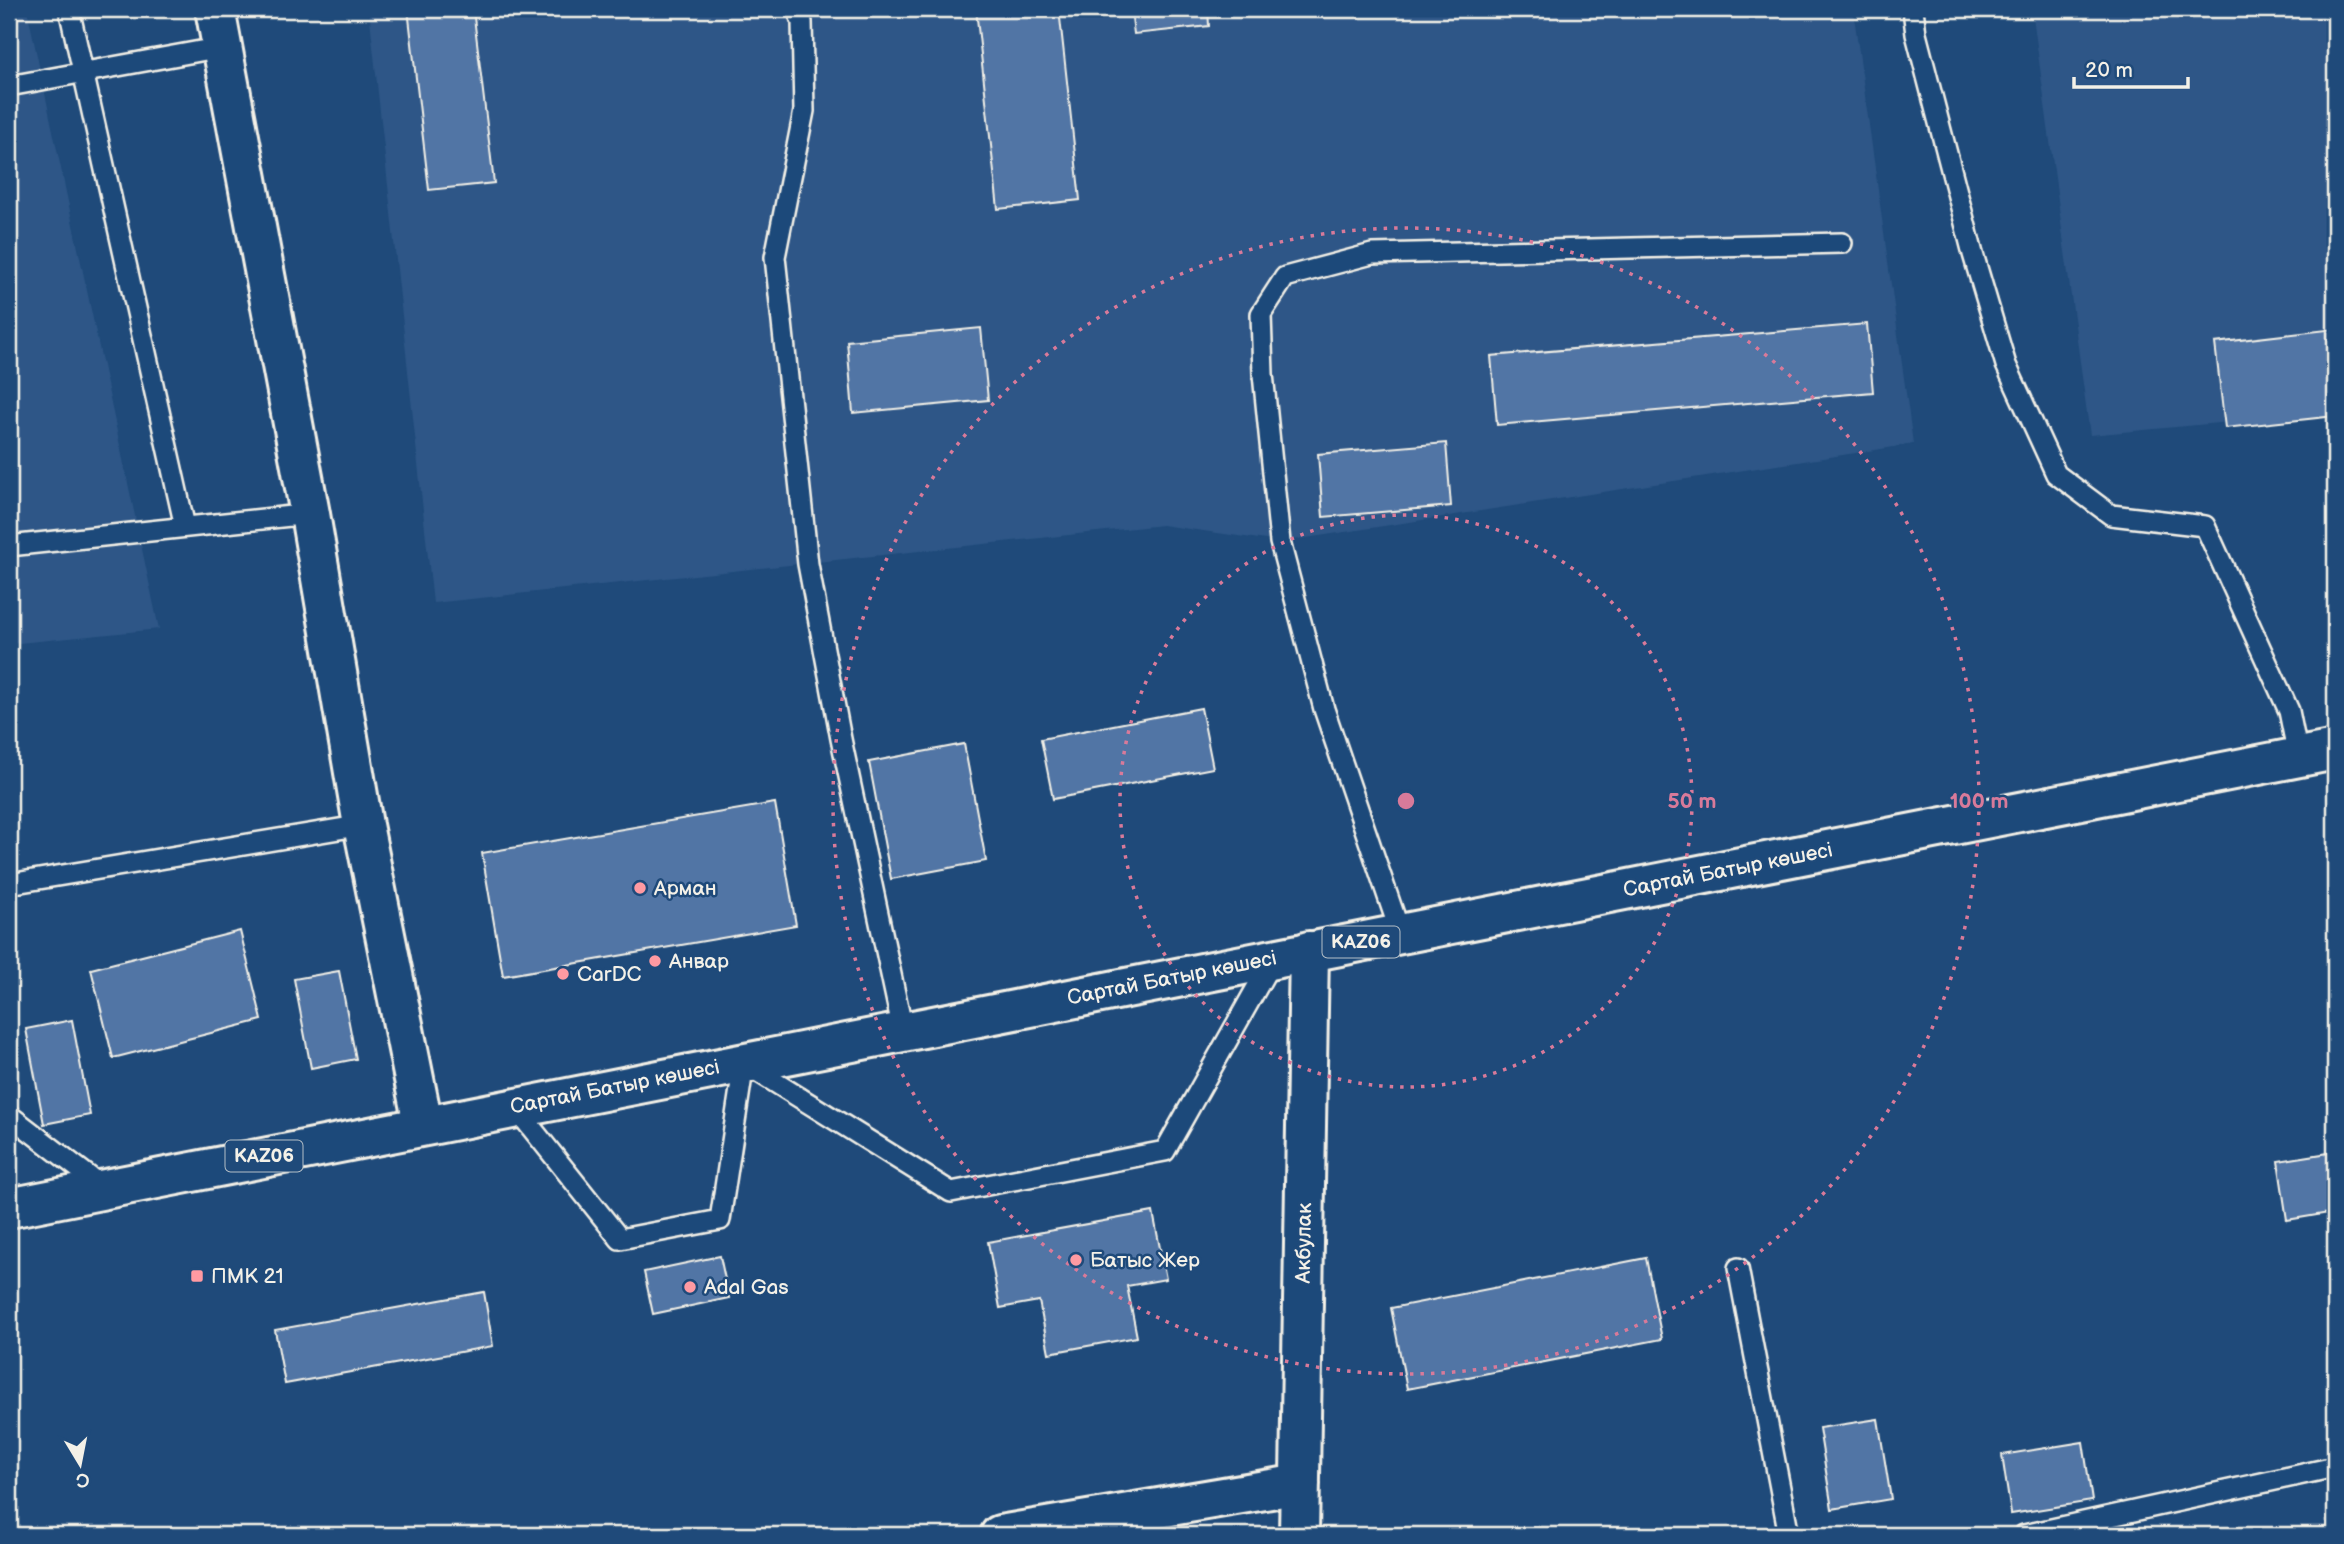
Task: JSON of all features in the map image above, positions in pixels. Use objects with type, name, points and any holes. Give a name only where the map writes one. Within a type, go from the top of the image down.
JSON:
[{"type":"main road","points":[[215,9],[310,514],[363,825],[423,1124]]},
{"type":"main road","name":"Сартай Батыр көшесі","points":[[9,1208],[514,1106],[1401,935],[2335,750]]},
{"type":"main road","name":"Акбулак","points":[[1291,955],[1300,1483],[1298,1535]]},
{"type":"main road","points":[[1000,1535],[1300,1483]]},
{"type":"lane","points":[[69,9],[185,527]]},
{"type":"lane","points":[[797,9],[802,22],[804,111],[775,257],[776,270],[808,564],[841,739],[903,1031]]},
{"type":"lane","points":[[1913,9],[1916,34],[1973,254],[2006,365],[2056,474],[2111,515],[2205,526],[2289,711],[2298,756]]},
{"type":"lane","points":[[9,86],[222,47]]},
{"type":"lane","points":[[1401,935],[1324,709],[1280,542],[1263,374],[1261,314],[1285,277],[1372,254],[1842,243]]},
{"type":"lane","points":[[9,546],[310,514]]},
{"type":"lane","points":[[9,884],[363,825]]},
{"type":"lane","points":[[514,1106],[620,1238],[720,1220],[744,1063],[951,1192],[1165,1152],[1291,955]]},
{"type":"lane","points":[[9,1115],[105,1188]]},
{"type":"lane","points":[[1738,1268],[1789,1535]]},
{"type":"lane","points":[[2024,1535],[2335,1467]]},
{"type":"shaded area","points":[[9,9],[27,9],[159,629],[9,644]]},
{"type":"shaded area","points":[[369,9],[1853,9],[1913,444],[1280,542],[1162,525],[433,603]]},
{"type":"shaded area","points":[[2032,9],[2335,9],[2335,412],[2090,435]]},
{"type":"building","points":[[408,9],[473,9],[494,183],[429,190]]},
{"type":"building","points":[[976,9],[1059,9],[1080,200],[998,209]]},
{"type":"building","points":[[1131,9],[1208,9],[1209,26],[1134,34]]},
{"type":"building","points":[[1867,324],[1873,392],[1497,425],[1491,356]]},
{"type":"building","points":[[981,328],[988,400],[853,413],[847,341]]},
{"type":"building","points":[[2335,329],[2335,416],[2225,428],[2215,343]]},
{"type":"building","points":[[1446,443],[1451,506],[1323,517],[1318,454]]},
{"type":"building","points":[[1201,708],[1213,768],[1053,799],[1041,739]]},
{"type":"building","points":[[964,744],[986,861],[891,879],[869,762]]},
{"type":"building","points":[[775,803],[796,925],[503,976],[482,853]]},
{"type":"building","points":[[240,931],[262,1020],[113,1058],[91,969]]},
{"type":"building","points":[[339,971],[356,1059],[311,1068],[294,979]]},
{"type":"building","points":[[72,1020],[90,1115],[44,1124],[26,1029]]},
{"type":"building","points":[[2335,1152],[2335,1212],[2287,1220],[2278,1161]]},
{"type":"building","points":[[1153,1212],[1166,1279],[1127,1286],[1137,1337],[1049,1353],[1039,1301],[1000,1308],[988,1242]]},
{"type":"building","points":[[720,1256],[729,1298],[653,1314],[644,1272]]},
{"type":"building","points":[[1646,1258],[1662,1339],[1407,1389],[1391,1308]]},
{"type":"building","points":[[484,1292],[493,1346],[285,1384],[275,1330]]},
{"type":"building","points":[[1878,1419],[1891,1499],[1832,1509],[1819,1428]]},
{"type":"building","points":[[2083,1442],[2092,1501],[2011,1514],[2002,1455]]},
{"type":"place","name":"Арман","points":[[640,888]]},
{"type":"place","name":"Анвар","points":[[655,961]]},
{"type":"place","name":"CarDC","points":[[563,974]]},
{"type":"place","name":"Батыс Жер","points":[[1076,1260]]},
{"type":"place","name":"ПМК 21","points":[[197,1276]]},
{"type":"place","name":"Adal Gas","points":[[690,1287]]}]
